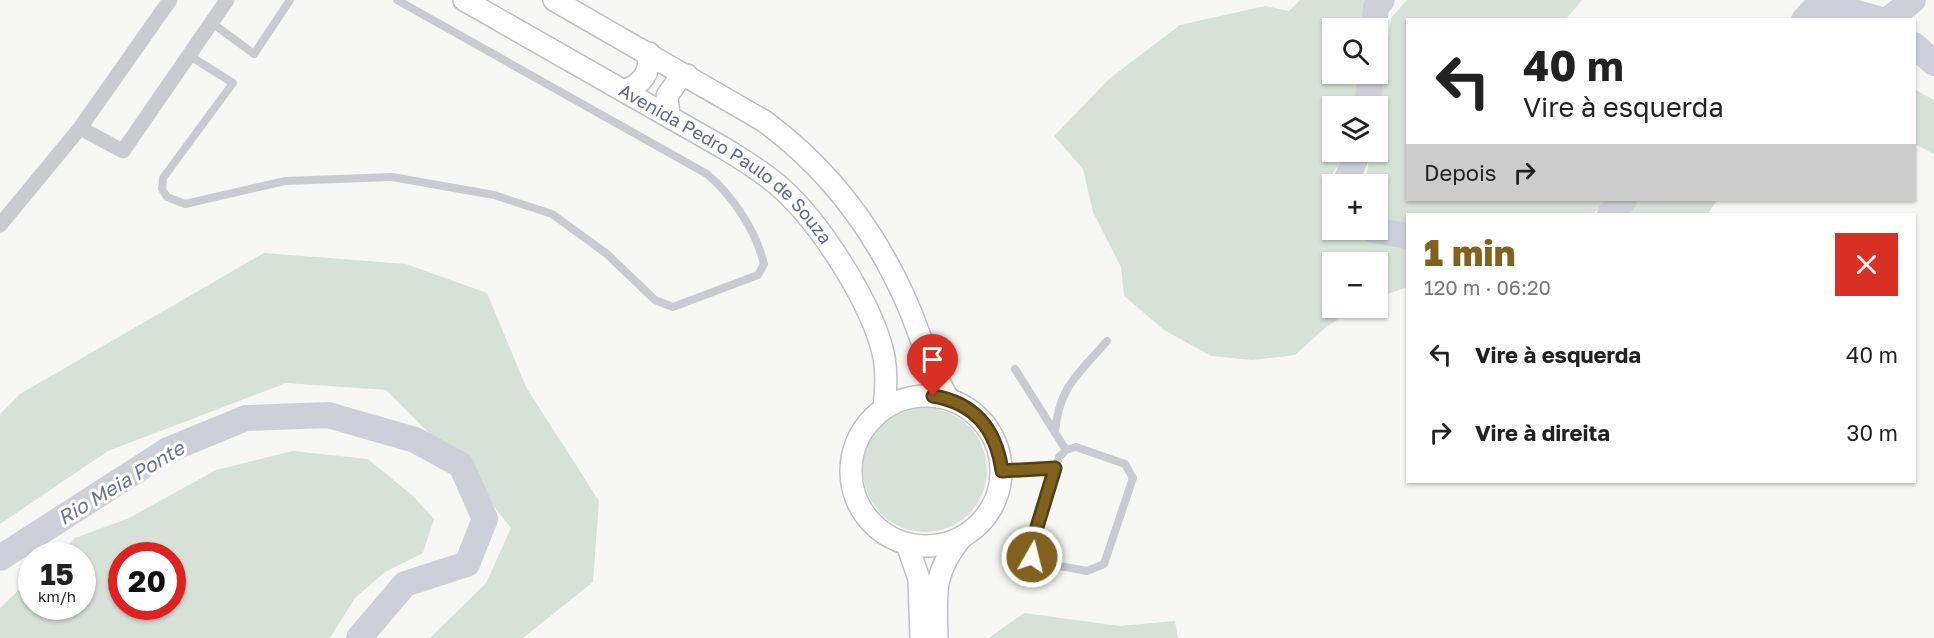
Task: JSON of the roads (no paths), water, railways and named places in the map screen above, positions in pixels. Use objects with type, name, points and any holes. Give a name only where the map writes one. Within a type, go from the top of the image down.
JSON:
[{"type":"main road","name":"Avenida Pedro Paulo de Souza","points":[[464,0],[669,116],[758,169],[781,188],[826,241],[844,268],[878,337],[886,377],[884,408]]},
{"type":"main road","points":[[554,0],[687,75],[764,121],[792,142],[846,198],[891,270],[912,315],[931,369],[948,398]]},
{"type":"main road","points":[[624,91],[639,85],[646,76],[649,53]]},
{"type":"main road","points":[[669,116],[667,96],[678,80],[687,75]]},
{"type":"main road","points":[[937,638],[938,575],[946,557],[961,538],[978,526],[990,510],[999,491],[1002,471],[999,450],[991,431],[978,415],[948,398],[922,395],[902,399],[884,408],[859,436],[853,455],[851,474],[854,493],[862,510],[874,525],[889,537],[907,544],[925,546],[943,544],[961,538]]},
{"type":"main road","points":[[907,544],[920,579],[921,638]]},
{"type":"street","points":[[0,225],[80,128],[170,0]]},
{"type":"street","points":[[80,128],[123,151],[190,56],[226,0]]},
{"type":"lane","points":[[212,23],[254,54],[290,0]]},
{"type":"lane","points":[[190,56],[233,83],[163,178],[162,189],[168,197],[185,204],[285,181],[392,177],[494,195],[552,214],[607,254],[655,300],[673,307],[758,275],[764,264],[760,248],[726,190],[707,174],[397,0]]},
{"type":"lane","points":[[1055,433],[1057,408],[1068,386],[1107,341]]},
{"type":"lane","points":[[1015,369],[1066,450]]},
{"type":"lane","points":[[1076,447],[1125,464],[1130,469],[1132,478],[1101,568],[1087,572],[1038,562],[1032,557],[1030,550],[1055,468],[1059,457],[1066,450],[1076,447]]},
{"type":"lane","points":[[1002,471],[1055,468]]},
{"type":"waterway","points":[[1375,18],[1376,7],[1382,0]]},
{"type":"waterway","name":"Rio Meia Ponte","points":[[1890,18],[1913,0]]},
{"type":"waterway","points":[[1806,18],[1820,3],[1875,18]]},
{"type":"waterway","name":"Rio Meia Ponte","points":[[1916,47],[1934,63]]},
{"type":"waterway","points":[[1368,96],[1370,84]]},
{"type":"waterway","points":[[1349,174],[1354,162]]},
{"type":"waterway","points":[[1611,213],[1623,201]]},
{"type":"waterway","points":[[1388,233],[1406,236]]},
{"type":"waterway","name":"Rio Meia Ponte","points":[[0,558],[168,450],[246,418],[328,415],[415,440],[461,465],[485,519],[467,564],[405,584],[359,638]]}]
